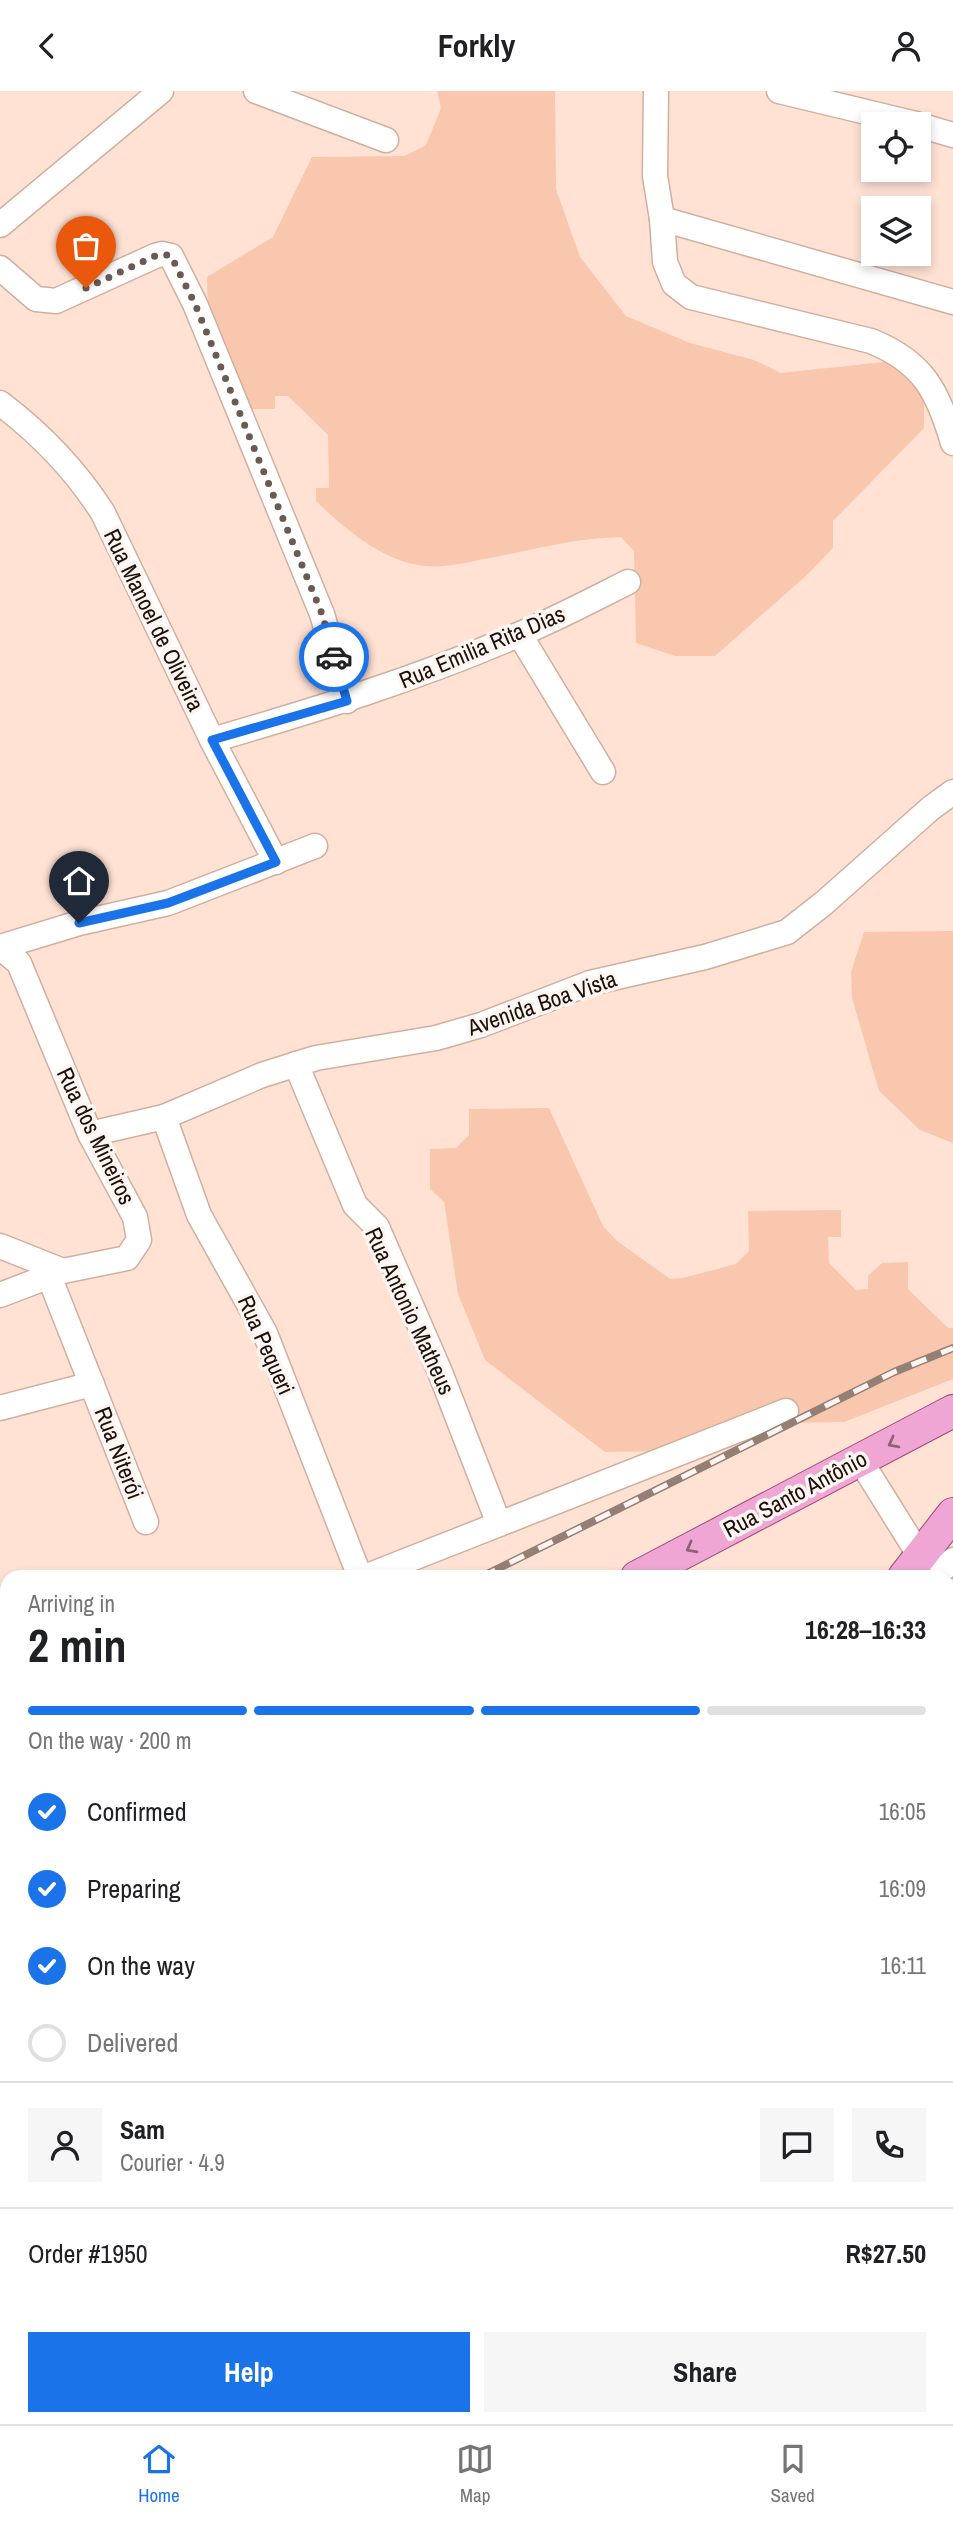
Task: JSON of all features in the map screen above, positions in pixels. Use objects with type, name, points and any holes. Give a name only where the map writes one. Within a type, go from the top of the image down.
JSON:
[{"type":"main road","name":"Rua Santo Antônio","points":[[650,1570],[953,1411]]},
{"type":"main road","points":[[924,1570],[953,1514]]},
{"type":"street","points":[[0,225],[161,91]]},
{"type":"street","points":[[256,91],[386,139]]},
{"type":"street","points":[[656,91],[655,176],[665,263],[674,284],[691,297],[871,341],[894,350],[912,364],[933,389],[953,443]]},
{"type":"street","points":[[779,91],[865,112]]},
{"type":"street","points":[[931,129],[953,135]]},
{"type":"street","points":[[662,219],[953,302]]},
{"type":"street","points":[[0,268],[36,299],[56,302],[155,256],[171,256],[195,304],[322,614],[347,701]]},
{"type":"street","name":"Rua Manoel de Oliveira","points":[[0,403],[49,443],[91,495],[138,583],[212,740],[276,862]]},
{"type":"street","name":"Rua Emilia Rita Dias","points":[[212,740],[347,701],[520,635],[628,582]]},
{"type":"street","points":[[520,635],[603,772]]},
{"type":"street","name":"Avenida Boa Vista","points":[[90,1134],[164,1117],[262,1075],[316,1058],[436,1038],[481,1025],[590,983],[705,957],[787,932],[953,792]]},
{"type":"street","points":[[0,947],[79,923],[168,903],[315,846]]},
{"type":"street","name":"Rua dos Mineiros","points":[[0,947],[19,963],[90,1134],[135,1217],[139,1240],[127,1258],[56,1273],[0,1294]]},
{"type":"street","name":"Rua Antonio Matheus","points":[[296,1064],[355,1205],[377,1227],[440,1372],[499,1524]]},
{"type":"street","name":"Rua Pequeri","points":[[164,1117],[199,1215],[265,1333],[359,1570]]},
{"type":"street","points":[[0,1246],[56,1273]]},
{"type":"street","name":"Rua Niterói","points":[[56,1273],[92,1384],[146,1522]]},
{"type":"street","name":"Rua Niterói","points":[[0,1408],[92,1384]]},
{"type":"street","points":[[380,1570],[786,1411]]},
{"type":"street","points":[[860,1460],[922,1570]]},
{"type":"street","points":[[926,1570],[953,1560]]},
{"type":"shaded area","points":[[437,91],[555,91],[556,189],[580,257],[626,316],[690,343],[754,360],[781,373],[884,362],[924,362],[924,428],[833,521],[833,548],[807,575],[715,656],[675,656],[636,643],[634,551],[621,537],[571,542],[449,565],[425,566],[409,563],[366,543],[316,501],[316,488],[329,488],[328,435],[288,396],[275,396],[275,409],[235,409],[208,317],[207,277],[273,237],[312,157],[405,156],[426,145],[441,108]]},
{"type":"shaded area","points":[[953,931],[953,1143],[920,1130],[879,1091],[852,998],[851,972],[864,932]]},
{"type":"shaded area","points":[[549,1108],[603,1226],[616,1240],[670,1279],[736,1264],[749,1251],[748,1211],[841,1210],[841,1237],[828,1237],[829,1263],[856,1290],[868,1289],[868,1276],[882,1263],[908,1262],[908,1289],[948,1328],[953,1328],[953,1379],[844,1422],[738,1424],[672,1451],[605,1452],[485,1360],[458,1294],[444,1202],[430,1189],[430,1149],[456,1148],[469,1135],[469,1109]]},
{"type":"railway","points":[[495,1570],[894,1372],[953,1348]]},
{"type":"way so far","points":[[86,288],[155,256],[171,256],[195,304],[322,614],[334,657]]},
{"type":"route","points":[[79,923],[168,903],[276,862],[212,740],[347,701],[334,657]]}]
